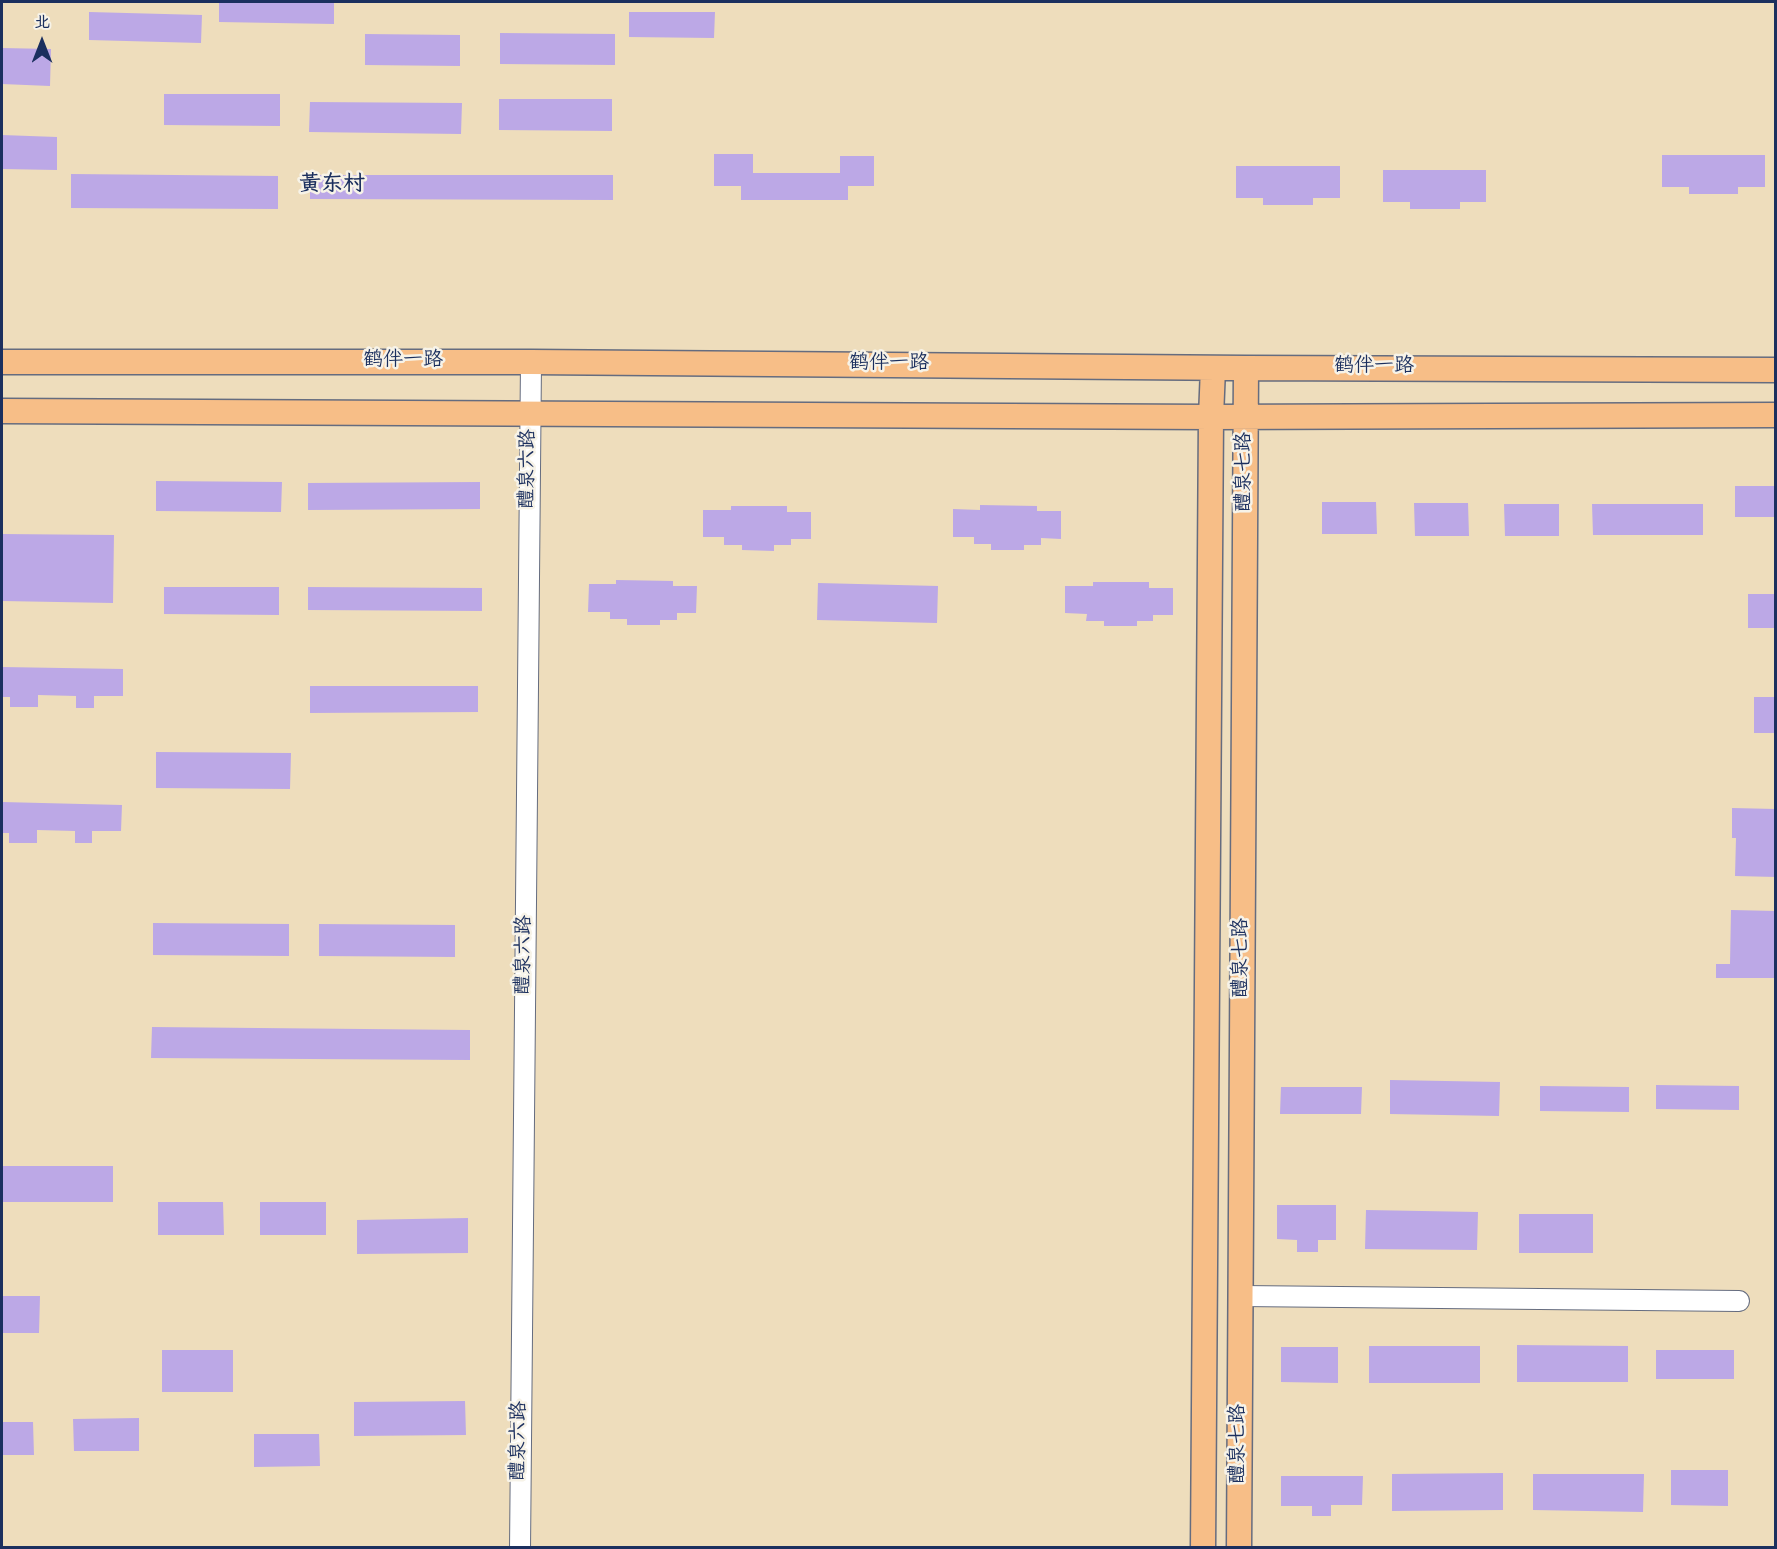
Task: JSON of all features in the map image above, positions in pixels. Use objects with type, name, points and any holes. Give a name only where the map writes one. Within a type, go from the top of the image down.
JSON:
[{"type":"main road","name":"鹤伴一路","points":[[2,362],[531,362],[1776,370]]},
{"type":"main road","points":[[1203,1548],[1213,368]]},
{"type":"main road","name":"醴泉七路","points":[[1239,1548],[1246,368]]},
{"type":"main road","points":[[2,411],[1211,417],[1776,415]]},
{"type":"street","name":"醴泉六路","points":[[520,1548],[531,362]]},
{"type":"street","points":[[1241,1296],[1739,1301]]},
{"type":"building","points":[[219,2],[334,2],[334,24],[219,22]]},
{"type":"building","points":[[89,12],[202,15],[201,43],[89,40]]},
{"type":"building","points":[[629,12],[715,12],[714,38],[629,37]]},
{"type":"building","points":[[500,33],[615,34],[615,65],[500,64]]},
{"type":"building","points":[[365,34],[460,35],[460,66],[365,65]]},
{"type":"building","points":[[2,48],[51,49],[50,86],[2,84]]},
{"type":"building","points":[[164,94],[280,94],[280,126],[164,125]]},
{"type":"building","points":[[499,99],[612,99],[612,131],[499,130]]},
{"type":"building","points":[[310,102],[462,103],[461,134],[309,132]]},
{"type":"building","points":[[2,135],[57,137],[57,170],[2,169]]},
{"type":"building","points":[[714,154],[753,154],[753,173],[840,173],[840,156],[874,156],[874,186],[848,186],[848,200],[741,200],[741,186],[714,186]]},
{"type":"building","points":[[1662,155],[1765,155],[1765,187],[1738,187],[1738,194],[1689,194],[1689,187],[1662,187]]},
{"type":"building","points":[[1236,166],[1340,166],[1340,198],[1313,198],[1313,205],[1263,205],[1263,198],[1236,198]]},
{"type":"building","points":[[1383,170],[1486,170],[1486,202],[1460,202],[1460,209],[1410,209],[1410,202],[1383,202]]},
{"type":"building","points":[[71,174],[278,176],[278,209],[71,208]]},
{"type":"building","points":[[310,175],[613,175],[613,200],[310,199]]},
{"type":"building","points":[[156,481],[282,482],[281,512],[156,511]]},
{"type":"building","points":[[480,482],[480,509],[308,510],[308,483]]},
{"type":"building","points":[[1735,486],[1776,486],[1776,517],[1735,517]]},
{"type":"building","points":[[1322,502],[1376,502],[1377,534],[1322,534]]},
{"type":"building","points":[[1414,503],[1468,503],[1469,536],[1415,536]]},
{"type":"building","points":[[1504,504],[1559,504],[1559,536],[1505,536]]},
{"type":"building","points":[[1592,504],[1703,504],[1703,535],[1593,535]]},
{"type":"building","points":[[980,505],[1037,506],[1037,511],[1061,511],[1061,539],[1041,538],[1041,545],[1024,545],[1024,550],[991,550],[991,544],[974,544],[974,537],[953,537],[953,509],[980,510]]},
{"type":"building","points":[[731,506],[787,506],[787,512],[811,512],[811,539],[791,539],[791,545],[774,545],[774,551],[742,550],[742,545],[724,545],[724,537],[703,537],[703,510],[731,510]]},
{"type":"building","points":[[2,534],[114,535],[113,603],[2,601]]},
{"type":"building","points":[[616,580],[673,581],[673,586],[697,586],[696,613],[677,613],[677,620],[660,620],[660,625],[627,625],[627,619],[610,619],[610,612],[588,612],[589,584],[616,584]]},
{"type":"building","points":[[1093,582],[1149,582],[1149,588],[1173,588],[1173,615],[1153,615],[1153,621],[1137,621],[1137,626],[1104,626],[1104,621],[1086,621],[1087,614],[1065,613],[1065,586],[1093,586]]},
{"type":"building","points":[[818,583],[938,586],[937,623],[817,620]]},
{"type":"building","points":[[164,587],[279,587],[279,615],[164,614]]},
{"type":"building","points":[[308,587],[482,588],[482,611],[308,610]]},
{"type":"building","points":[[1748,594],[1776,594],[1776,628],[1748,628]]},
{"type":"building","points":[[2,667],[123,669],[123,696],[94,696],[94,708],[76,708],[76,696],[38,695],[38,707],[10,707],[10,697],[2,697]]},
{"type":"building","points":[[310,686],[478,686],[478,712],[310,713]]},
{"type":"building","points":[[1754,697],[1776,697],[1776,733],[1754,733]]},
{"type":"building","points":[[156,752],[291,753],[290,789],[156,788]]},
{"type":"building","points":[[2,802],[122,805],[121,831],[92,831],[92,843],[75,843],[75,831],[37,830],[37,843],[9,843],[9,833],[2,833]]},
{"type":"building","points":[[1732,808],[1776,809],[1776,877],[1735,876],[1736,838],[1732,838]]},
{"type":"building","points":[[1731,910],[1776,911],[1776,978],[1716,978],[1716,964],[1730,964]]},
{"type":"building","points":[[153,923],[289,924],[289,956],[153,955]]},
{"type":"building","points":[[319,924],[455,925],[455,957],[319,956]]},
{"type":"building","points":[[152,1027],[470,1030],[470,1060],[151,1058]]},
{"type":"building","points":[[1390,1080],[1500,1082],[1499,1116],[1390,1114]]},
{"type":"building","points":[[1656,1085],[1739,1086],[1739,1110],[1656,1109]]},
{"type":"building","points":[[1540,1086],[1629,1087],[1629,1112],[1540,1111]]},
{"type":"building","points":[[1281,1087],[1362,1087],[1361,1114],[1280,1114]]},
{"type":"building","points":[[2,1166],[113,1166],[113,1202],[2,1202]]},
{"type":"building","points":[[158,1202],[223,1202],[224,1235],[158,1235]]},
{"type":"building","points":[[260,1202],[326,1202],[326,1235],[260,1235]]},
{"type":"building","points":[[1277,1205],[1336,1205],[1336,1240],[1318,1240],[1318,1252],[1297,1252],[1297,1240],[1277,1239]]},
{"type":"building","points":[[1366,1210],[1478,1212],[1477,1250],[1365,1249]]},
{"type":"building","points":[[1519,1214],[1593,1214],[1593,1253],[1519,1253]]},
{"type":"building","points":[[468,1218],[468,1253],[357,1254],[357,1220]]},
{"type":"building","points":[[2,1296],[40,1296],[39,1333],[2,1333]]},
{"type":"building","points":[[1517,1345],[1628,1346],[1628,1382],[1517,1382]]},
{"type":"building","points":[[1369,1346],[1480,1346],[1480,1383],[1369,1383]]},
{"type":"building","points":[[1281,1347],[1338,1347],[1338,1383],[1281,1382]]},
{"type":"building","points":[[162,1350],[233,1350],[233,1392],[162,1392]]},
{"type":"building","points":[[1656,1350],[1734,1350],[1734,1379],[1656,1379]]},
{"type":"building","points":[[465,1401],[466,1435],[354,1436],[354,1402]]},
{"type":"building","points":[[139,1418],[139,1451],[74,1451],[73,1419]]},
{"type":"building","points":[[2,1422],[33,1422],[34,1455],[2,1455]]},
{"type":"building","points":[[254,1434],[319,1434],[320,1466],[254,1467]]},
{"type":"building","points":[[1671,1470],[1728,1470],[1728,1506],[1671,1505]]},
{"type":"building","points":[[1503,1473],[1503,1510],[1392,1511],[1392,1474]]},
{"type":"building","points":[[1533,1474],[1644,1474],[1643,1512],[1533,1510]]},
{"type":"building","points":[[1281,1476],[1363,1476],[1362,1505],[1331,1505],[1331,1516],[1312,1516],[1312,1506],[1281,1506]]},
{"type":"district","name":"黄东村","points":[[332,187]]}]
